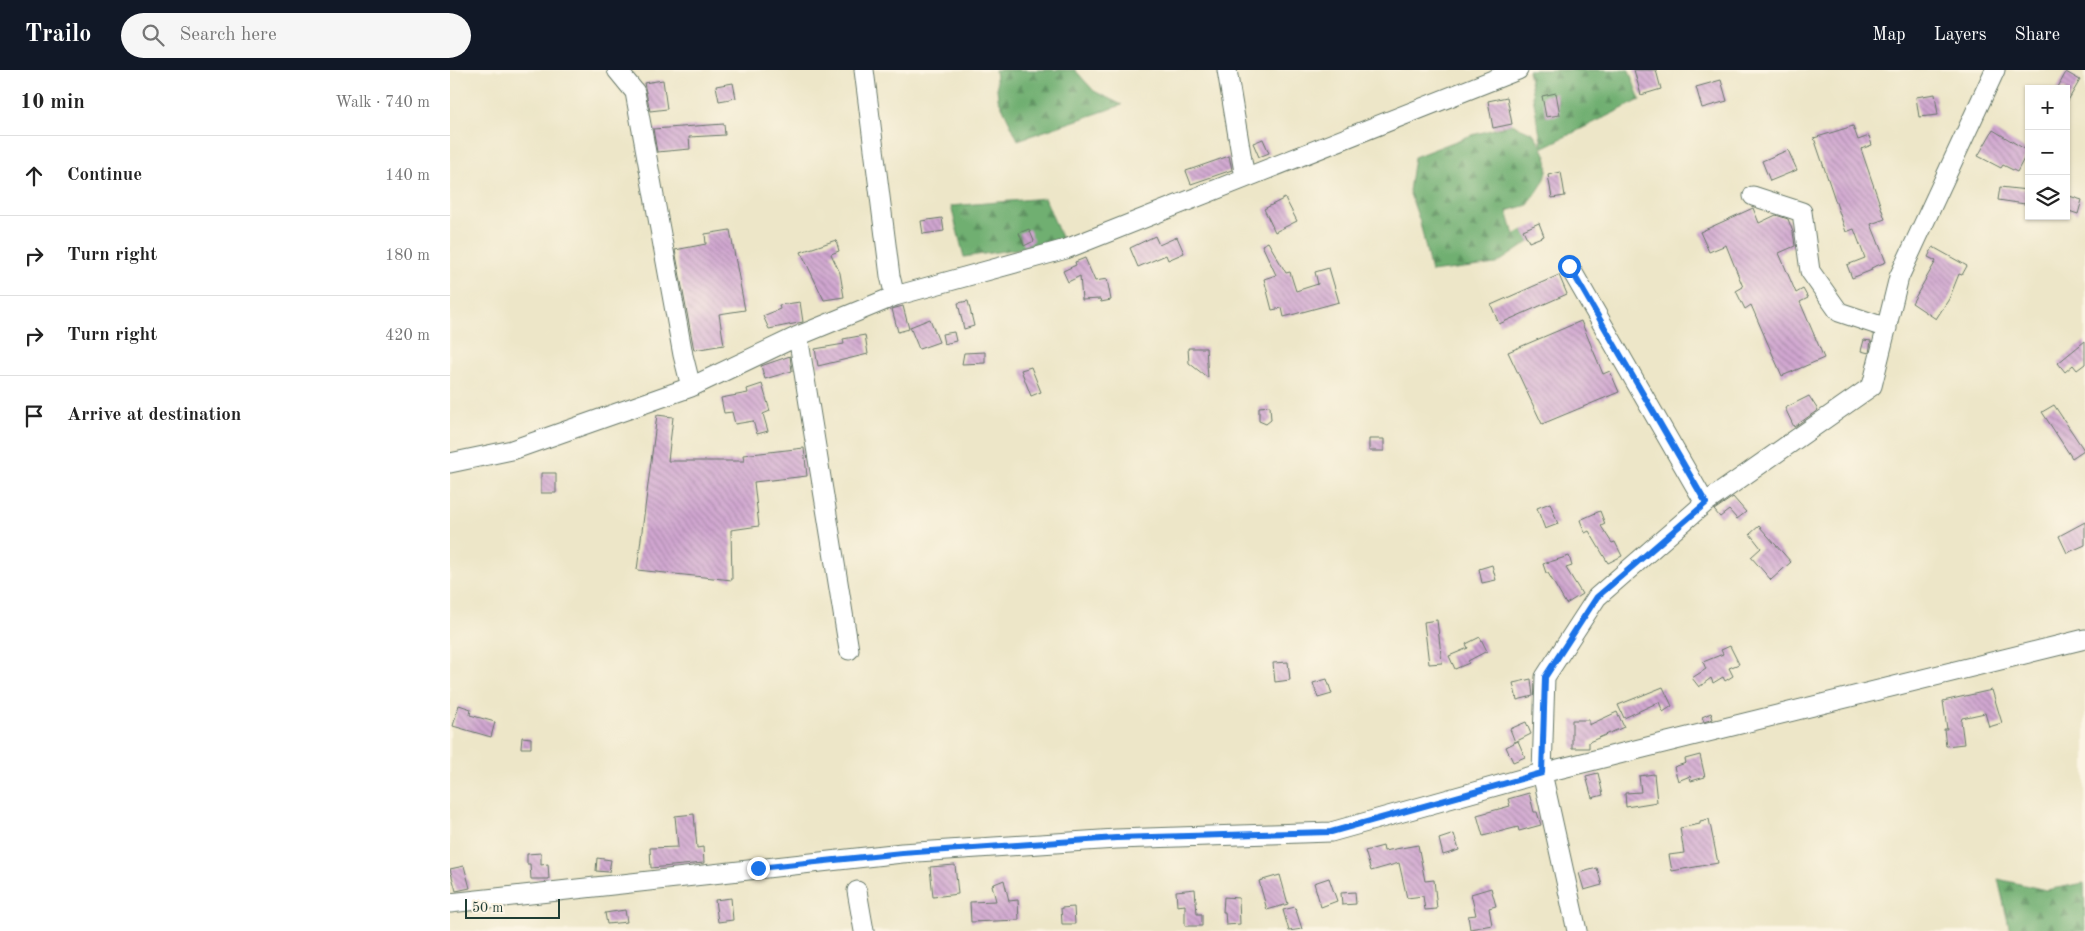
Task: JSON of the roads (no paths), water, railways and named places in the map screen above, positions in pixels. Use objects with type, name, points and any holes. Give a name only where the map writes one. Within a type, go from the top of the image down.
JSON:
[{"type":"street","points":[[617,70],[635,92],[683,355],[691,387]]},
{"type":"street","points":[[864,70],[890,276],[895,296]]},
{"type":"street","points":[[1226,70],[1245,178]]},
{"type":"street","points":[[450,463],[512,450],[691,387],[798,336],[895,296],[1066,249],[1518,70]]},
{"type":"street","points":[[1577,931],[1542,773],[1545,677],[1597,597],[1706,503],[1872,386],[1899,277],[1995,70]]},
{"type":"street","points":[[1753,196],[1802,212],[1810,271],[1839,312],[1887,328]]},
{"type":"street","points":[[1569,266],[1706,503]]},
{"type":"street","points":[[798,336],[849,650]]},
{"type":"street","points":[[450,903],[902,853],[1116,838],[1331,832],[1542,773],[2085,639]]},
{"type":"street","points":[[856,891],[864,931]]}]
